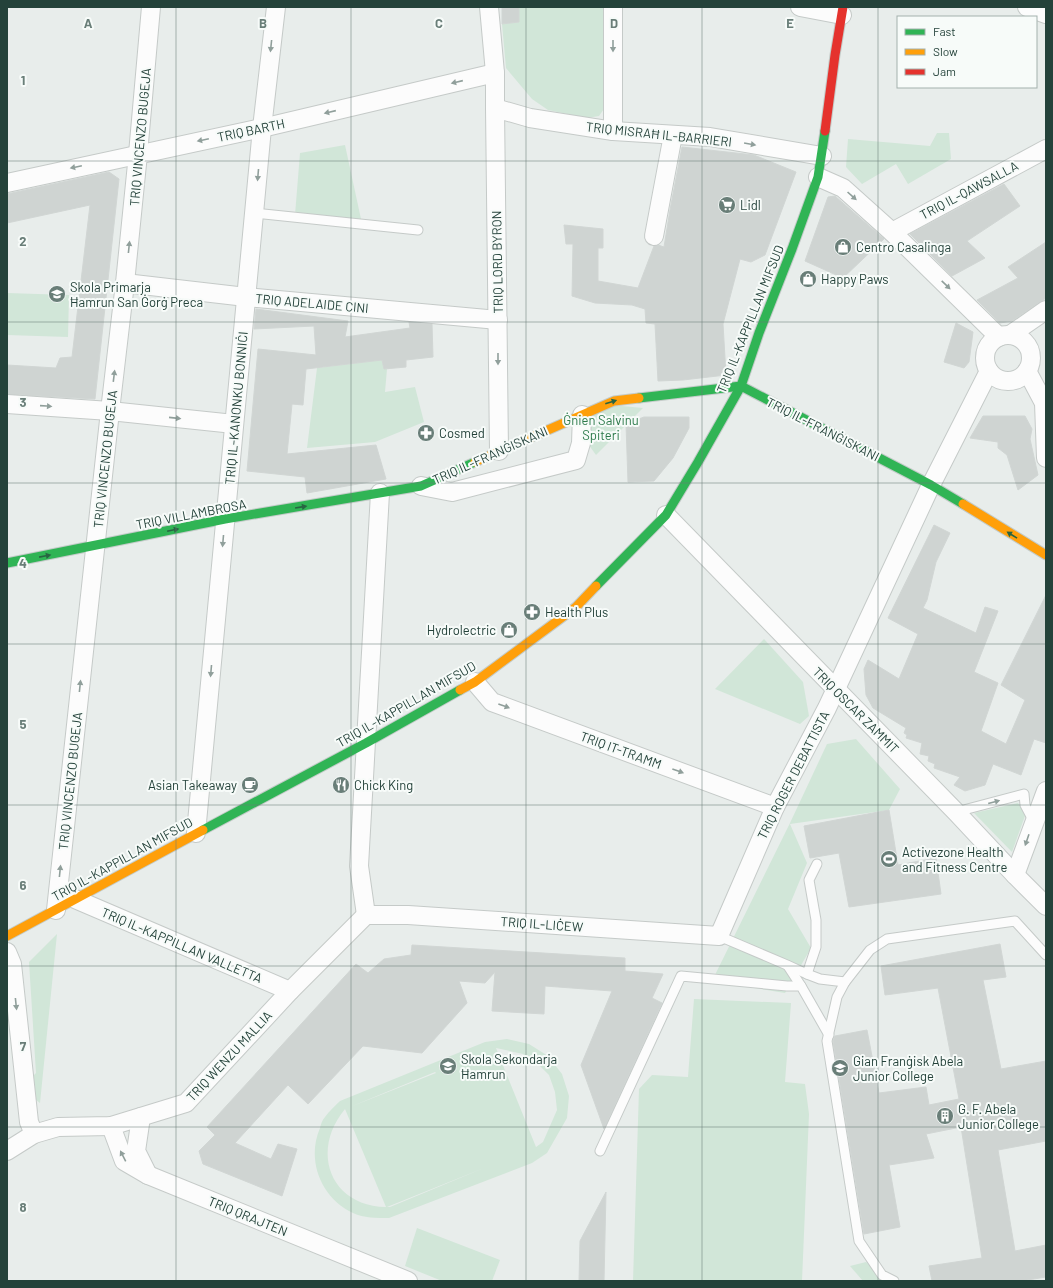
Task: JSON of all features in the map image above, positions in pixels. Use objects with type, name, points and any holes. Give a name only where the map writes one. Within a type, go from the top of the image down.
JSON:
[{"type":"street","name":"TRIQ VINCENZO BUGEJA","points":[[56,910],[110,411],[126,282],[151,7]]},
{"type":"street","name":"TRIQ IL-KANONKU BONNIĊI","points":[[196,833],[262,128],[276,7]]},
{"type":"street","points":[[489,7],[495,72]]},
{"type":"street","points":[[613,7],[614,131]]},
{"type":"street","points":[[800,7],[843,11]]},
{"type":"street","points":[[1027,7],[1046,14]]},
{"type":"street","name":"TRIQ IL-KAPPILLAN MIFSUD","points":[[7,936],[196,833],[366,743],[474,682],[576,607],[666,515],[698,462],[740,386],[818,177],[835,55],[843,11]]},
{"type":"street","name":"TRIQ BARTH","points":[[7,183],[262,128],[495,72]]},
{"type":"street","name":"TRIQ LORD BYRON","points":[[495,72],[499,451]]},
{"type":"street","name":"TRIQ MISRAĦ IL-BARRIERI","points":[[495,108],[530,118],[614,131],[710,137],[822,156]]},
{"type":"street","points":[[654,236],[673,135]]},
{"type":"street","name":"TRIQ IL-QAWSALLA","points":[[892,232],[1046,149]]},
{"type":"street","points":[[818,177],[843,188],[1004,336],[1016,336],[1026,343],[1030,350],[1031,357],[1030,365],[1027,371],[1015,380],[1001,380],[994,376],[989,371],[986,364],[987,350],[991,344],[1004,336],[1046,311]]},
{"type":"street","name":"TRIQ ADELAIDE CINI","points":[[126,282],[246,298],[498,320]]},
{"type":"street","points":[[1026,343],[1046,311]]},
{"type":"street","points":[[931,485],[989,371]]},
{"type":"street","points":[[1027,371],[1045,403],[1046,458]]},
{"type":"street","name":"TRIQ IL-FRANĠISKANI","points":[[380,494],[421,486],[614,401],[740,386],[931,485],[1046,555]]},
{"type":"street","points":[[7,404],[110,411],[234,424]]},
{"type":"street","name":"TRIQ IL-FRANĠISKANI","points":[[421,486],[452,492],[576,460],[581,443],[582,415]]},
{"type":"street","name":"TRIQ ROGER DEBATTISTA","points":[[719,936],[775,807],[827,708],[931,485]]},
{"type":"street","points":[[366,915],[359,866],[380,494]]},
{"type":"street","name":"TRIQ VILLAMBROSA","points":[[7,563],[225,520],[380,494]]},
{"type":"street","name":"TRIQ OSCAR ZAMMIT","points":[[666,515],[1046,906]]},
{"type":"street","name":"TRIQ IT-TRAMM","points":[[474,682],[492,702],[775,807]]},
{"type":"street","points":[[1015,875],[1040,824],[1046,791]]},
{"type":"street","name":"TRIQ IL-KAPPILLAN VALLETTA","points":[[75,899],[290,991]]},
{"type":"street","name":"TRIQ IL-LIĊEW","points":[[366,915],[408,915],[719,936]]},
{"type":"street","name":"TRIQ WENZU MALLIA","points":[[7,1151],[34,1134],[58,1128],[111,1126],[186,1103],[290,991],[366,915]]},
{"type":"street","points":[[7,952],[12,964],[29,1122],[34,1134]]},
{"type":"street","points":[[141,1117],[136,1151],[148,1175]]},
{"type":"street","name":"TRIQ QRAJTEN","points":[[111,1126],[124,1161],[148,1175],[408,1281]]},
{"type":"lane","points":[[254,213],[418,230]]},
{"type":"lane","points":[[956,812],[1024,794],[1025,805],[1040,824]]},
{"type":"lane","points":[[807,974],[816,947],[816,920],[809,880],[816,864]]},
{"type":"lane","points":[[894,1281],[882,1274],[859,1240],[827,1041],[837,997],[845,982],[870,950],[887,939],[1015,921],[1046,955]]},
{"type":"lane","points":[[719,936],[820,979],[845,982]]},
{"type":"lane","points":[[787,965],[801,986],[829,1035]]},
{"type":"lane","points":[[600,1151],[681,976],[801,986]]},
{"type":"green space","points":[[519,7],[605,7],[606,106],[599,116],[587,118],[548,110],[532,99],[506,68],[502,24],[519,22]]},
{"type":"green space","points":[[937,133],[949,133],[951,159],[908,184],[896,164],[862,184],[846,167],[848,139],[930,146]]},
{"type":"green space","points":[[345,145],[361,219],[295,215],[300,153]]},
{"type":"green space","points":[[7,293],[69,295],[68,337],[7,335]]},
{"type":"green space","points":[[382,360],[384,369],[387,369],[385,392],[415,387],[424,422],[375,442],[307,448],[317,368]]},
{"type":"green space","name":"Ġnien Salvinu Spiteri","points":[[611,405],[643,408],[596,455],[586,441],[584,418]]},
{"type":"green space","points":[[764,639],[803,682],[809,716],[800,724],[715,689]]},
{"type":"green space","points":[[856,739],[900,789],[889,810],[790,824],[807,863],[788,909],[811,948],[785,993],[712,981],[827,744]]},
{"type":"green space","points":[[1018,803],[1026,813],[1012,852],[974,813]]},
{"type":"green space","points":[[57,934],[40,1103],[31,1096],[33,1076],[36,1073],[29,962]]},
{"type":"green space","points":[[694,999],[791,1003],[785,1082],[805,1084],[809,1114],[802,1281],[633,1281],[639,1089],[652,1075],[688,1077]]},
{"type":"green space","points":[[507,1039],[529,1044],[548,1056],[562,1074],[569,1096],[567,1118],[547,1153],[532,1163],[389,1218],[357,1215],[332,1198],[319,1177],[315,1153],[316,1140],[322,1122],[332,1109],[340,1101],[485,1042]],"holes":[[[496,1048],[523,1054],[536,1062],[549,1075],[555,1092],[557,1110],[543,1142],[536,1147]],[[435,1072],[436,1073],[350,1107]],[[345,1109],[386,1207],[367,1204],[351,1197],[339,1187],[331,1173],[328,1158],[329,1142],[334,1125]],[[484,1168],[390,1207],[387,1207]]]},
{"type":"green space","points":[[417,1228],[500,1260],[492,1281],[442,1281],[405,1266]]},
{"type":"green space","points":[[866,1262],[889,1281],[863,1281],[850,1266]]},
{"type":"building","points":[[502,7],[519,7],[519,22],[502,24]]},
{"type":"building","points":[[682,147],[754,155],[796,172],[765,255],[751,262],[740,259],[723,324],[726,375],[683,380],[658,381],[655,324],[646,323],[645,309],[632,305],[595,303],[572,296],[573,244],[566,244],[564,225],[603,229],[603,248],[598,248],[598,281],[638,288],[654,246],[658,245],[664,247]]},
{"type":"building","points":[[109,172],[119,179],[95,399],[7,394],[7,365],[56,368],[60,358],[72,357],[90,205],[7,223],[7,194]]},
{"type":"building","points":[[1004,184],[1020,206],[967,241],[985,258],[952,276],[910,234]]},
{"type":"building","name":"Centro Casalinga","points":[[835,196],[884,239],[843,278],[805,261],[828,197]]},
{"type":"building","points":[[1046,242],[1046,298],[1012,321],[1000,323],[977,300],[1018,278],[1008,267]]},
{"type":"building","points":[[256,309],[348,321],[345,337],[410,328],[409,322],[432,324],[433,357],[406,360],[406,367],[384,369],[382,360],[306,369],[303,405],[292,404],[287,454],[376,445],[386,479],[307,493],[305,477],[247,471],[258,349],[316,355],[314,326],[254,329]]},
{"type":"building","points":[[956,323],[973,332],[969,362],[964,368],[944,362]]},
{"type":"building","points":[[983,416],[1025,416],[1032,429],[1030,439],[1038,475],[1018,490],[1007,455],[998,448],[998,442],[970,438]]},
{"type":"building","points":[[644,417],[689,417],[689,428],[673,458],[654,481],[628,482],[626,424]]},
{"type":"building","points":[[934,525],[950,533],[936,562],[927,600],[923,608],[976,633],[985,607],[998,611],[974,672],[998,683],[981,731],[1006,744],[1025,700],[1001,685],[1046,595],[1046,743],[1034,739],[1021,775],[993,764],[985,785],[965,791],[954,785],[960,777],[934,768],[935,764],[928,761],[929,756],[920,754],[922,743],[906,738],[907,735],[904,733],[906,728],[873,708],[866,695],[864,669],[868,660],[899,679],[918,634],[888,618]]},
{"type":"building","points":[[889,810],[898,865],[936,858],[941,894],[849,907],[839,853],[810,858],[804,826]]},
{"type":"building","name":"G. F. Abela Junior College","points":[[1000,944],[1006,977],[983,980],[1001,1069],[1046,1061],[1046,1141],[998,1150],[1015,1251],[1046,1245],[1046,1277],[1021,1281],[932,1281],[929,1266],[982,1258],[961,1127],[926,1134],[934,1158],[889,1165],[900,1227],[864,1234],[833,1041],[835,1036],[867,1030],[879,1093],[926,1087],[929,1105],[959,1099],[938,988],[885,995],[881,966]]},
{"type":"building","points":[[412,945],[625,958],[625,971],[663,974],[652,998],[662,1003],[604,1129],[581,1065],[612,991],[545,986],[544,1014],[492,1011],[495,972],[485,983],[459,981],[467,1003],[422,1053],[363,1046],[308,1104],[288,1085],[235,1143],[271,1159],[278,1144],[297,1149],[282,1196],[203,1164],[199,1151],[215,1135],[207,1127],[356,964],[368,973],[384,959],[411,955]]},
{"type":"building","points":[[606,1192],[604,1281],[579,1281],[580,1241]]},
{"type":"traffic: fast","points":[[596,586],[666,515],[741,386],[759,333],[818,177],[825,131]]},
{"type":"traffic: fast","points":[[639,398],[741,386],[931,485],[963,504]]},
{"type":"traffic: fast","points":[[7,563],[225,519],[421,486],[475,462]]},
{"type":"traffic: fast","points":[[203,830],[366,743],[460,690]]},
{"type":"traffic: slow","points":[[475,462],[614,401],[639,398]]},
{"type":"traffic: slow","points":[[963,504],[1046,555]]},
{"type":"traffic: slow","points":[[460,690],[475,682],[576,607],[596,586]]},
{"type":"traffic: slow","points":[[7,936],[203,830]]},
{"type":"traffic: jam","points":[[825,131],[843,7]]},
{"type":"place","name":"Lidl","points":[[727,205]]},
{"type":"place","name":"Centro Casalinga","points":[[843,247]]},
{"type":"place","name":"Happy Paws","points":[[808,279]]},
{"type":"place","name":"Skola Primarja Ħamrun San Ġorġ Preca","points":[[57,294]]},
{"type":"place","name":"Cosmed","points":[[426,433]]},
{"type":"place","name":"Health Plus","points":[[532,612]]},
{"type":"place","name":"Hydrolectric","points":[[509,630]]},
{"type":"place","name":"Asian Takeaway","points":[[250,785]]},
{"type":"place","name":"Chick King","points":[[341,785]]},
{"type":"place","name":"Activezone Health and Fitness Centre","points":[[889,859]]},
{"type":"place","name":"Skola Sekondarja Ħamrun","points":[[448,1066]]},
{"type":"place","name":"Gian Franġisk Abela Junior College","points":[[840,1068]]},
{"type":"place","name":"G. F. Abela Junior College","points":[[945,1116]]}]
